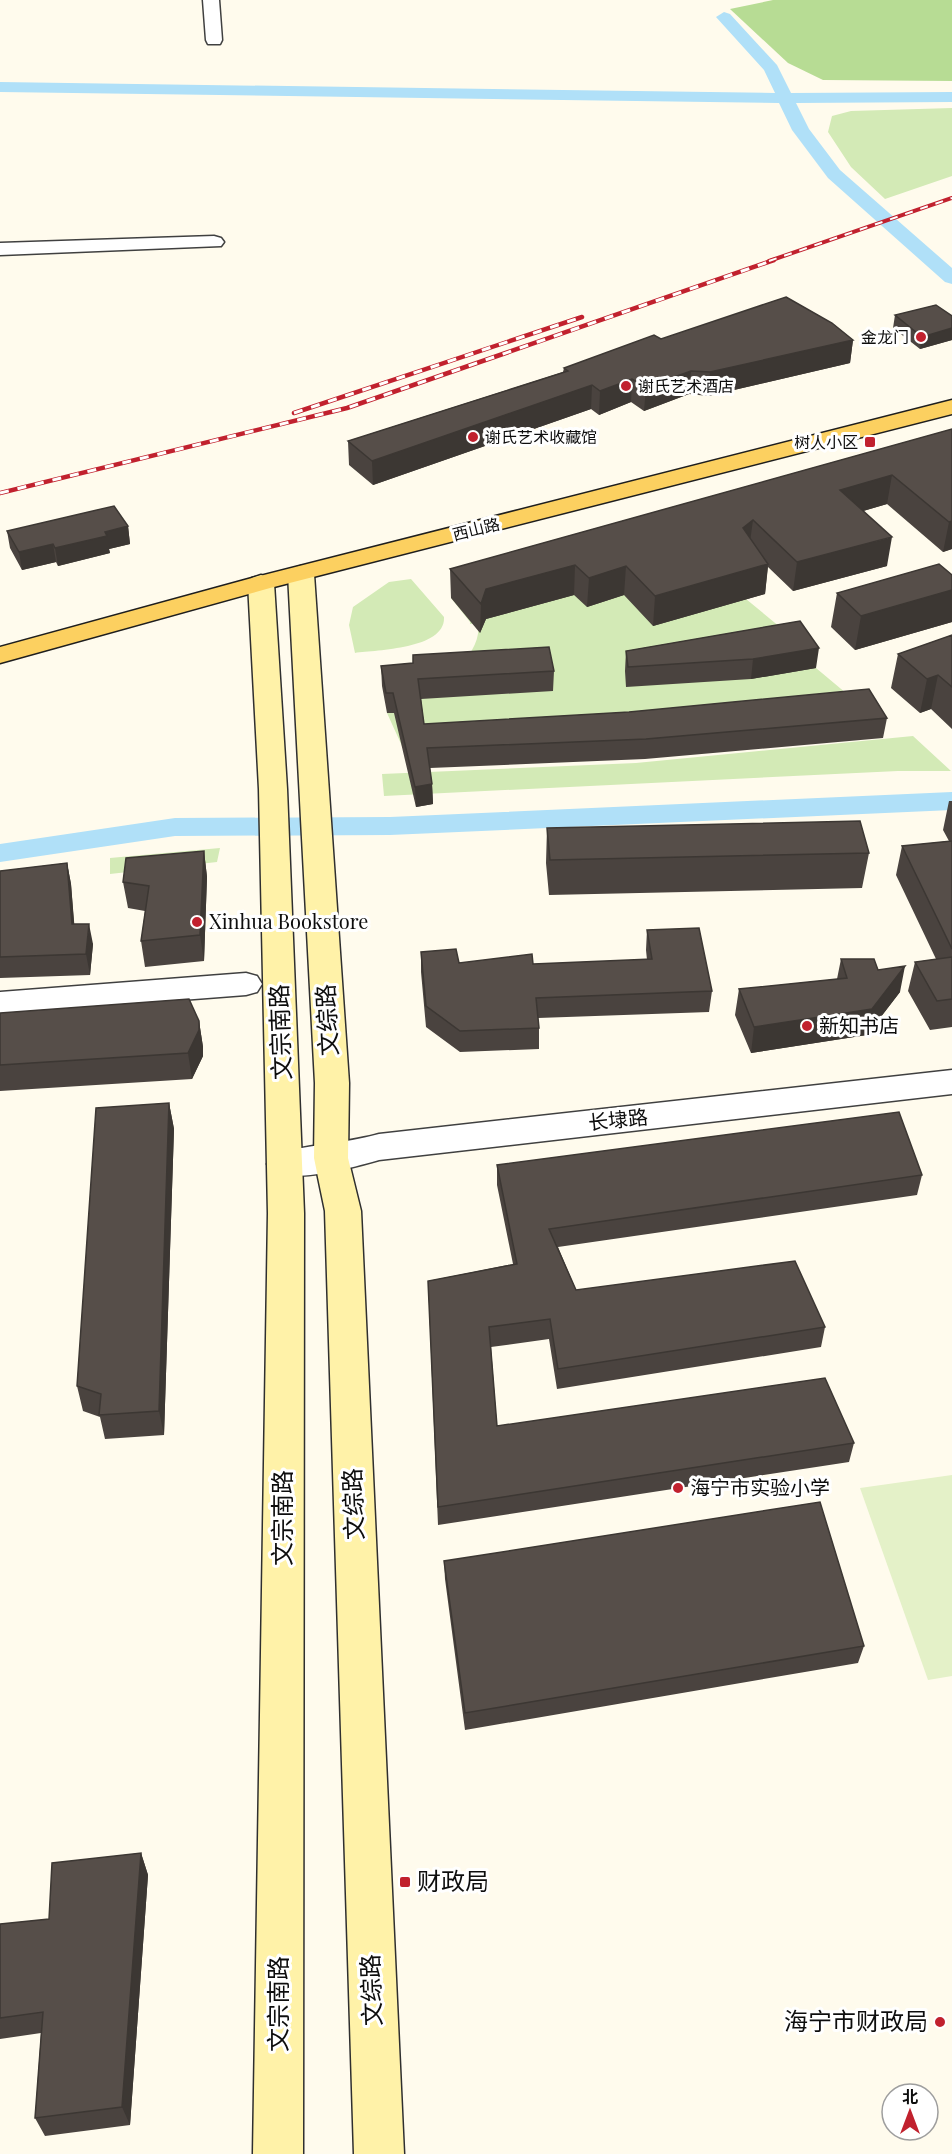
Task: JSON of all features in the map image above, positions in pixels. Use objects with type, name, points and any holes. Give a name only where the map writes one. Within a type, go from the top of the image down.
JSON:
[{"type":"main road","name":"西山路","points":[[0,655],[261,583],[952,407]]},
{"type":"main road","name":"文综路","points":[[301,574],[332,1083],[331,1158],[343,1211],[379,2154]]},
{"type":"main road","name":"文宗南路","points":[[261,583],[273,789],[284,1164],[278,2154]]},
{"type":"street","points":[[211,0],[214,40]]},
{"type":"street","points":[[0,249],[214,242]]},
{"type":"street","points":[[0,1004],[246,984]]},
{"type":"street","name":"长埭路","points":[[284,1164],[352,1155],[379,1147],[952,1082]]},
{"type":"green space","points":[[773,0],[952,0],[952,81],[823,80],[788,63],[730,9]]},
{"type":"green space","points":[[952,108],[952,176],[885,199],[851,167],[828,132],[832,116],[851,111]]},
{"type":"green space","points":[[631,548],[724,578],[797,641],[816,668],[865,709],[402,746],[387,713],[420,710],[419,699],[459,667],[474,646],[478,635],[478,623],[470,624],[451,598]]},
{"type":"green space","points":[[411,579],[444,617],[442,628],[423,642],[394,649],[355,653],[349,625],[353,607],[389,582]]},
{"type":"green space","points":[[913,736],[951,771],[898,771],[384,796],[382,774],[636,763]]},
{"type":"green space","points":[[220,848],[217,862],[110,874],[110,858]]},
{"type":"green space","points":[[952,1475],[952,1676],[928,1680],[860,1488]]},
{"type":"building","points":[[786,297],[832,323],[853,340],[710,372],[691,371],[646,387],[632,379],[600,391],[592,385],[372,461],[348,441],[568,371],[564,368],[654,335],[661,339]]},
{"type":"building","points":[[936,305],[952,316],[952,328],[922,337],[895,315]]},
{"type":"building","points":[[952,429],[952,521],[949,522],[892,475],[840,490],[892,537],[797,562],[753,520],[743,528],[768,564],[655,596],[626,566],[589,578],[575,565],[486,589],[481,604],[450,569]]},
{"type":"building","points":[[114,506],[128,526],[105,532],[107,536],[55,548],[53,544],[19,552],[7,531]]},
{"type":"building","points":[[939,564],[952,575],[952,590],[861,616],[837,593]]},
{"type":"building","points":[[800,621],[819,648],[753,659],[628,667],[626,651]]},
{"type":"building","points":[[952,635],[952,687],[938,675],[927,679],[898,654]]},
{"type":"building","points":[[549,647],[554,671],[418,679],[424,724],[629,712],[869,689],[887,718],[646,739],[427,748],[432,784],[415,787],[393,693],[386,693],[381,666],[413,663],[413,655]]},
{"type":"building","points":[[860,821],[869,853],[550,860],[547,828]]},
{"type":"building","points":[[952,841],[952,949],[902,846]]},
{"type":"building","points":[[204,851],[200,935],[141,941],[149,886],[123,882],[126,858]]},
{"type":"building","points":[[67,863],[72,924],[89,924],[86,954],[0,957],[0,871]]},
{"type":"building","points":[[699,928],[712,991],[536,998],[539,1028],[460,1031],[426,1006],[421,952],[456,949],[459,963],[532,954],[533,964],[652,959],[647,930]]},
{"type":"building","points":[[952,957],[952,999],[937,1001],[915,962]]},
{"type":"building","points":[[841,959],[874,959],[878,970],[905,966],[872,1009],[754,1027],[739,989],[847,978]]},
{"type":"building","points":[[189,999],[199,1021],[199,1030],[188,1053],[0,1065],[0,1013]]},
{"type":"building","points":[[169,1103],[159,1411],[99,1415],[101,1394],[77,1386],[96,1108]]},
{"type":"building","points":[[899,1112],[922,1175],[549,1229],[576,1290],[795,1261],[825,1327],[558,1369],[550,1319],[489,1327],[497,1426],[825,1378],[854,1443],[438,1507],[428,1281],[517,1264],[497,1165]]},
{"type":"building","points":[[820,1502],[864,1646],[465,1713],[444,1561]]},
{"type":"building","points":[[141,1853],[122,2107],[35,2118],[43,2012],[0,2018],[0,1924],[49,1919],[52,1863]]},
{"type":"waterway","points":[[724,17],[771,68],[785,98]]},
{"type":"waterway","points":[[0,87],[785,98]]},
{"type":"waterway","points":[[785,98],[952,97]]},
{"type":"waterway","points":[[785,98],[801,130],[834,174],[952,278]]},
{"type":"waterway","points":[[0,853],[175,827],[390,826],[952,801]]},
{"type":"railway","points":[[769,261],[952,198]]},
{"type":"railway","points":[[0,493],[347,408],[774,260]]},
{"type":"railway","points":[[294,413],[582,317]]},
{"type":"place","name":"金龙门","points":[[921,337]]},
{"type":"place","name":"谢氏艺术酒店","points":[[626,386]]},
{"type":"place","name":"谢氏艺术收藏馆","points":[[473,437]]},
{"type":"place","name":"树人小区","points":[[870,442]]},
{"type":"place","name":"Xinhua Bookstore","points":[[197,922]]},
{"type":"place","name":"新知书店","points":[[807,1026]]},
{"type":"place","name":"海宁市实验小学","points":[[678,1488]]},
{"type":"place","name":"财政局","points":[[405,1882]]},
{"type":"place","name":"海宁市财政局","points":[[940,2022]]}]
